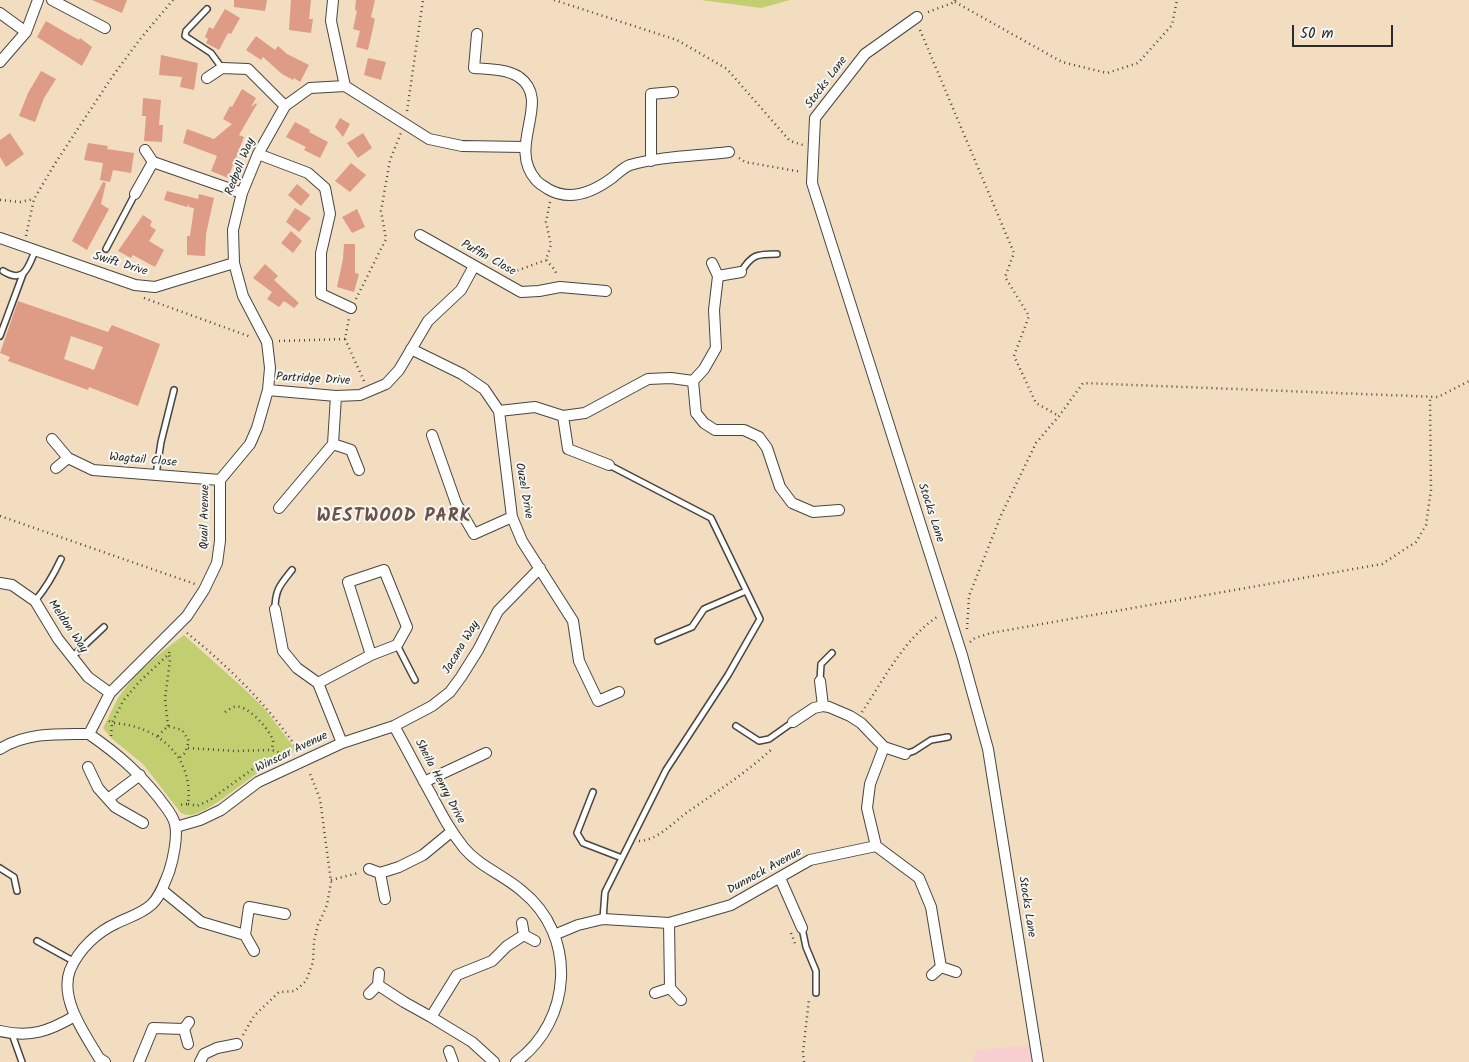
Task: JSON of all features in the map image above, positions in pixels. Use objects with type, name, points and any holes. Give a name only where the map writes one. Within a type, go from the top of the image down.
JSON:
[{"type":"street","points":[[0,62],[26,32],[38,0]]},
{"type":"street","points":[[52,0],[105,28]]},
{"type":"street","points":[[333,0],[332,21],[345,86],[429,139],[462,146],[524,147]]},
{"type":"street","points":[[0,13],[26,32]]},
{"type":"street","name":"Stocks Lane","points":[[917,17],[865,54],[815,118],[812,184],[962,655],[988,748],[1038,1062]]},
{"type":"street","points":[[477,34],[474,68],[506,71],[519,77],[530,89],[533,105],[524,147],[527,166],[536,181],[552,191],[569,195],[588,193],[628,166],[651,161],[729,152]]},
{"type":"street","points":[[207,78],[222,68],[248,69],[285,106]]},
{"type":"street","name":"Redpoll Way","points":[[268,390],[270,368],[268,342],[243,296],[234,263],[233,230],[242,193],[258,154],[285,106],[310,88],[345,86]]},
{"type":"street","points":[[651,161],[650,94],[673,92]]},
{"type":"street","points":[[144,150],[154,162],[242,193]]},
{"type":"street","points":[[258,154],[308,174],[325,188],[330,214],[321,253],[321,294],[351,308]]},
{"type":"street","points":[[135,194],[154,162]]},
{"type":"street","name":"Puffin Close","points":[[420,235],[521,292],[540,292],[560,287],[606,291]]},
{"type":"street","name":"Swift Drive","points":[[0,238],[135,285],[155,287],[234,263]]},
{"type":"street","points":[[712,263],[718,276],[714,310],[716,348],[704,369],[693,381],[696,413],[704,423],[715,430],[744,430],[759,437],[767,448],[780,487],[792,502],[812,512],[839,510]]},
{"type":"street","name":"Partridge Drive","points":[[268,390],[336,396],[360,395],[386,384],[399,370],[428,320],[461,290],[474,266]]},
{"type":"street","points":[[718,276],[741,272]]},
{"type":"street","name":"Ouzel Drive","points":[[411,349],[462,374],[484,389],[499,411],[512,517],[522,541],[573,621],[579,661],[598,701],[619,692]]},
{"type":"street","points":[[499,411],[535,407],[563,416],[585,412],[648,379],[671,378],[693,381]]},
{"type":"street","name":"Quail Avenue","points":[[90,734],[110,693],[187,616],[206,588],[217,563],[220,541],[220,480],[250,444],[257,428],[268,390]]},
{"type":"street","points":[[279,508],[333,444],[336,396]]},
{"type":"street","points":[[563,416],[568,449],[609,465]]},
{"type":"street","points":[[432,435],[456,503],[474,534],[512,517]]},
{"type":"street","name":"Wagtail Close","points":[[52,439],[68,458],[93,470],[220,480]]},
{"type":"street","points":[[333,444],[351,450],[358,470]]},
{"type":"street","points":[[56,468],[68,458]]},
{"type":"street","name":"Jacana Way","points":[[342,743],[394,726],[432,706],[450,692],[478,650],[498,612],[540,568]]},
{"type":"street","points":[[318,682],[371,655],[397,645],[407,627],[384,570],[348,582],[371,655]]},
{"type":"street","name":"Meldon Way","points":[[0,583],[12,586],[35,601],[58,640],[88,676],[110,693]]},
{"type":"street","points":[[275,609],[283,651],[296,668],[318,682],[342,743]]},
{"type":"street","points":[[820,681],[822,706]]},
{"type":"street","points":[[793,722],[814,708],[822,706],[837,710],[857,720],[869,729],[884,747],[905,754]]},
{"type":"street","name":"Sheila Henry Drive","points":[[394,726],[451,832],[478,861],[522,890],[535,903],[545,916],[561,952],[560,991],[552,1016],[530,1051],[516,1062]]},
{"type":"street","points":[[0,749],[11,742],[45,734],[90,734],[140,775],[167,808],[176,827],[173,860],[162,890],[152,905],[98,934],[82,949],[70,972],[68,996],[75,1016],[99,1058],[105,1062]]},
{"type":"street","name":"Winscar Avenue","points":[[176,827],[200,820],[222,810],[258,782],[342,743]]},
{"type":"street","points":[[884,747],[870,784],[867,808],[876,846],[919,878],[931,907],[941,967]]},
{"type":"street","points":[[424,782],[486,753]]},
{"type":"street","points":[[88,767],[98,788],[115,807],[143,823]]},
{"type":"street","points":[[108,799],[140,775]]},
{"type":"street","points":[[369,869],[380,873],[399,867],[423,855],[451,832]]},
{"type":"street","name":"Dunnock Avenue","points":[[554,935],[603,919],[669,923],[731,905],[810,860],[876,846]]},
{"type":"street","points":[[380,873],[385,899]]},
{"type":"street","points":[[780,878],[802,928]]},
{"type":"street","points":[[162,890],[201,922],[245,935]]},
{"type":"street","points":[[254,951],[245,935],[249,907],[285,914]]},
{"type":"street","points":[[522,923],[524,935]]},
{"type":"street","points":[[669,923],[670,988],[682,1000]]},
{"type":"street","points":[[524,935],[535,941]]},
{"type":"street","points":[[431,1017],[457,974],[492,961],[507,946],[524,935]]},
{"type":"street","points":[[941,967],[956,972]]},
{"type":"street","points":[[932,975],[941,967]]},
{"type":"street","points":[[369,994],[378,985],[379,973]]},
{"type":"street","points":[[378,985],[472,1042],[494,1062]]},
{"type":"street","points":[[656,993],[670,988]]},
{"type":"street","points":[[0,1031],[12,1034],[32,1033],[54,1028],[75,1016]]},
{"type":"street","points":[[139,1062],[153,1028],[186,1026],[188,1044]]},
{"type":"street","points":[[200,1062],[204,1054],[217,1048],[237,1044]]},
{"type":"street","points":[[449,1051],[453,1062]]},
{"type":"lane","points":[[207,9],[186,31],[185,36],[211,53],[222,68]]},
{"type":"lane","points":[[106,249],[135,194]]},
{"type":"lane","points":[[3,270],[17,277],[22,274],[26,271],[36,250]]},
{"type":"lane","points":[[741,272],[752,257],[756,255],[777,254]]},
{"type":"lane","points":[[0,336],[22,274]]},
{"type":"lane","points":[[156,475],[161,442],[174,390]]},
{"type":"lane","points":[[603,919],[604,892],[666,770],[728,675],[760,619],[711,518],[609,465]]},
{"type":"lane","points":[[35,601],[54,574],[61,559]]},
{"type":"lane","points":[[275,609],[275,597],[278,588],[292,570]]},
{"type":"lane","points":[[658,641],[692,627],[704,610],[746,590]]},
{"type":"lane","points":[[72,657],[104,627]]},
{"type":"lane","points":[[397,645],[415,680]]},
{"type":"lane","points":[[820,681],[821,664],[832,653]]},
{"type":"lane","points":[[736,726],[759,741],[769,739],[793,722]]},
{"type":"lane","points":[[905,754],[910,753],[930,740],[948,737]]},
{"type":"lane","points":[[593,792],[576,833],[583,843],[622,858]]},
{"type":"lane","points":[[0,868],[14,877],[17,891]]},
{"type":"lane","points":[[802,928],[806,947],[816,971],[816,993]]},
{"type":"lane","points":[[38,941],[75,962]]},
{"type":"lane","points":[[12,1034],[22,1062]]},
{"type":"path","points":[[24,246],[34,199],[56,162],[112,77],[173,0]]},
{"type":"path","points":[[369,391],[345,339],[351,308],[386,239],[381,211],[390,160],[405,124],[423,0]]},
{"type":"path","points":[[554,0],[677,40],[727,69],[790,141],[813,149]]},
{"type":"path","points":[[1059,416],[1036,403],[1014,356],[1029,316],[1005,277],[1014,253],[919,27],[917,17],[955,1],[1062,62],[1107,73],[1138,63],[1172,25],[1177,0]]},
{"type":"path","points":[[729,152],[745,162],[812,174]]},
{"type":"path","points":[[546,260],[551,246],[546,222],[552,191]]},
{"type":"path","points":[[0,200],[20,202],[34,199]]},
{"type":"path","points":[[508,284],[516,271],[546,260]]},
{"type":"path","points":[[546,260],[555,270],[560,287]]},
{"type":"path","points":[[268,342],[345,339]]},
{"type":"path","points":[[1430,397],[1431,490],[1426,525],[1416,542],[1382,564],[991,633],[975,638],[966,644],[969,596],[1002,513],[1036,444],[1083,383],[1438,397],[1469,381]]},
{"type":"path","points":[[0,516],[206,588]]},
{"type":"path","points":[[857,720],[906,646],[928,623],[941,615],[947,607]]},
{"type":"path","points":[[167,808],[174,805],[188,804],[197,806],[210,800],[257,766],[278,756],[298,750],[275,718],[227,669],[185,631]]},
{"type":"path","points":[[168,726],[165,699],[170,648]]},
{"type":"path","points":[[110,749],[112,723],[123,701],[140,681],[169,654]]},
{"type":"path","points":[[225,712],[232,707],[240,706],[250,712],[261,721],[269,733],[273,742],[272,750]]},
{"type":"path","points":[[112,723],[140,728],[158,736],[172,749],[179,758],[187,779],[188,804]]},
{"type":"path","points":[[158,736],[168,726]]},
{"type":"path","points":[[168,726],[182,730],[189,741],[188,748],[179,758]]},
{"type":"path","points":[[630,841],[649,840],[744,773],[782,740],[781,732]]},
{"type":"path","points":[[188,748],[226,751],[272,750],[285,754]]},
{"type":"path","points":[[237,1044],[247,1031],[254,1016],[262,1007],[279,992],[295,991],[306,980],[313,962],[314,941],[318,925],[327,905],[331,880],[320,799],[305,760]]},
{"type":"path","points":[[331,880],[369,869]]},
{"type":"path","points":[[796,946],[790,930],[802,928]]},
{"type":"path","points":[[804,1062],[803,1052],[809,996]]},
{"type":"shaded area","points":[[1034,1045],[1036,1062],[973,1062],[976,1050]]},
{"type":"green space","points":[[701,0],[790,0],[761,8]]},
{"type":"green space","points":[[184,635],[265,709],[295,749],[287,757],[256,774],[214,805],[196,814],[189,815],[181,813],[143,764],[111,738],[103,728],[123,690],[156,657]]},
{"type":"building","points":[[92,0],[127,0],[122,13]]},
{"type":"building","points":[[234,0],[267,0],[265,11],[234,7]]},
{"type":"building","points":[[291,0],[311,0],[309,19],[313,19],[311,33],[289,30]]},
{"type":"building","points":[[356,0],[375,0],[371,17],[375,19],[368,50],[356,47],[360,31],[353,29],[357,11],[355,10]]},
{"type":"building","points":[[225,9],[240,18],[231,34],[228,33],[219,50],[206,43],[208,39],[205,37],[209,27],[213,29]]},
{"type":"building","points":[[46,21],[79,40],[80,38],[92,47],[82,66],[37,37]]},
{"type":"building","points":[[256,36],[275,50],[278,46],[287,54],[309,65],[300,82],[282,74],[263,57],[261,60],[246,50]]},
{"type":"building","points":[[161,55],[198,63],[194,90],[180,87],[182,77],[159,75]]},
{"type":"building","points":[[368,58],[386,62],[381,80],[364,75]]},
{"type":"building","points":[[41,71],[56,79],[44,98],[35,122],[19,116],[28,93]]},
{"type":"building","points":[[242,89],[256,98],[251,107],[257,104],[239,135],[244,137],[228,178],[211,171],[217,156],[183,143],[187,129],[214,139],[232,124],[223,119]]},
{"type":"building","points":[[143,98],[161,100],[159,125],[163,125],[162,142],[144,141],[146,116],[142,116]]},
{"type":"building","points":[[340,118],[350,124],[343,137],[335,127]]},
{"type":"building","points":[[295,122],[328,142],[320,158],[304,150],[306,147],[286,137]]},
{"type":"building","points":[[10,133],[24,154],[6,167],[0,157],[0,140]]},
{"type":"building","points":[[363,133],[372,148],[358,158],[347,143]]},
{"type":"building","points":[[88,143],[108,146],[107,149],[134,153],[131,173],[113,170],[110,182],[100,180],[103,163],[84,160]]},
{"type":"building","points":[[351,163],[366,175],[350,192],[335,181]]},
{"type":"building","points":[[103,182],[106,183],[101,204],[109,209],[87,250],[72,241]]},
{"type":"building","points":[[297,184],[310,195],[301,206],[288,195]]},
{"type":"building","points":[[167,191],[198,199],[199,194],[214,198],[206,234],[205,256],[187,255],[187,236],[190,236],[194,208],[189,207],[189,204],[187,207],[164,200]]},
{"type":"building","points":[[295,208],[311,218],[299,232],[286,222]]},
{"type":"building","points":[[357,209],[365,227],[352,233],[342,217]]},
{"type":"building","points":[[143,215],[152,221],[150,226],[156,230],[149,241],[164,250],[155,267],[133,255],[131,258],[118,251]]},
{"type":"building","points":[[291,231],[302,241],[293,253],[281,243]]},
{"type":"building","points":[[344,244],[355,244],[355,273],[359,274],[354,292],[337,287]]},
{"type":"building","points":[[265,264],[278,276],[274,280],[299,303],[294,308],[284,301],[279,307],[267,299],[272,292],[253,278]]},
{"type":"building","points":[[18,301],[108,332],[112,325],[160,344],[138,406],[89,387],[88,390],[8,361],[10,357],[0,353]],"holes":[[[71,336],[103,347],[94,370],[64,359]]]},
{"type":"district","name":"WESTWOOD PARK","points":[[394,518]]}]
